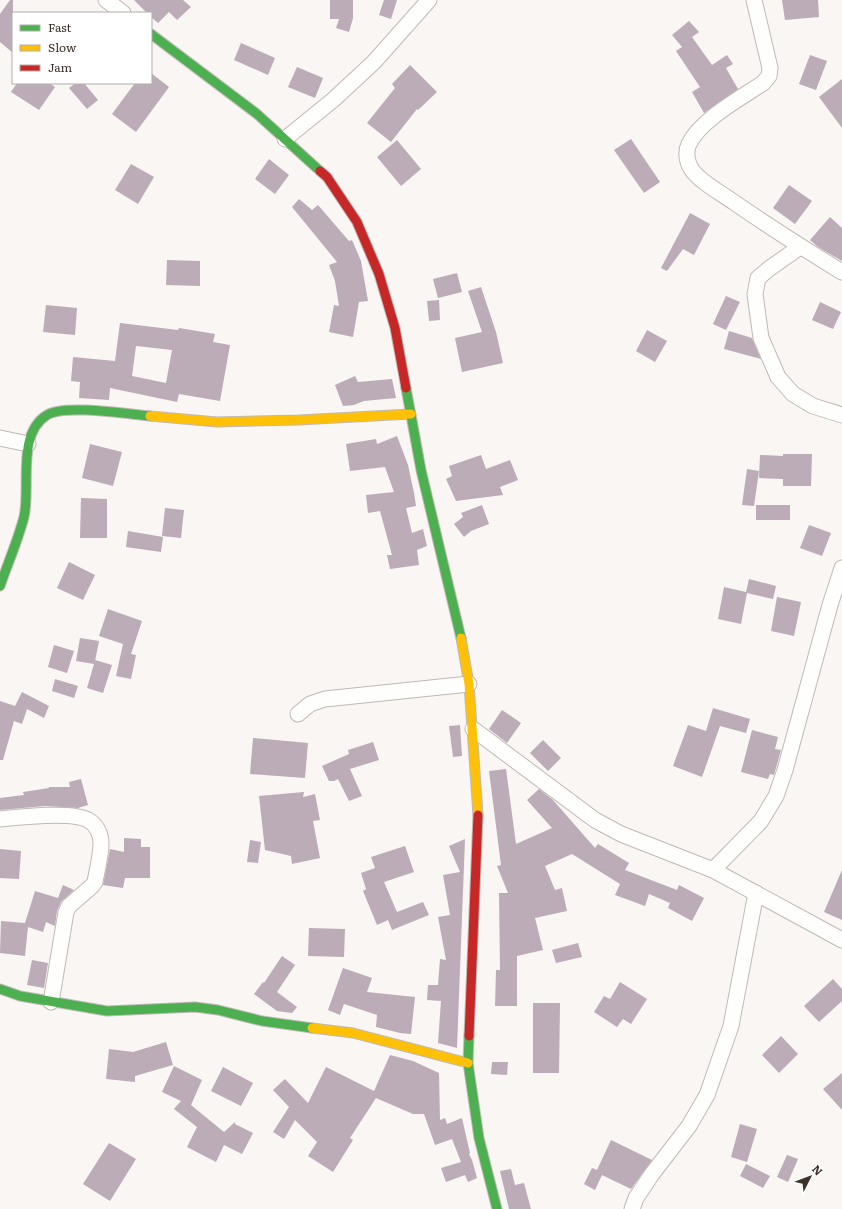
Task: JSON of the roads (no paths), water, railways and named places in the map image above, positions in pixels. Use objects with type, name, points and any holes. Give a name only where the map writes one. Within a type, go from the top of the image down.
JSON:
[{"type":"street","points":[[106,0],[122,12]]},
{"type":"street","points":[[285,139],[333,100],[374,62],[429,0]]},
{"type":"street","points":[[754,0],[770,68],[769,76],[763,83],[711,118],[699,130],[688,145],[686,159],[692,171],[710,186],[800,247],[842,272]]},
{"type":"street","points":[[152,35],[257,114],[327,177],[357,222],[379,274],[394,328],[421,470],[459,628],[469,684],[478,818],[468,1063],[479,1138],[497,1209]]},
{"type":"street","points":[[800,247],[758,278],[755,294],[761,338],[778,377],[793,394],[813,406],[842,415]]},
{"type":"street","points":[[0,586],[24,516],[28,444],[36,425],[48,414],[70,409],[217,422],[299,420],[411,414]]},
{"type":"street","points":[[0,438],[28,444]]},
{"type":"street","points":[[712,870],[761,821],[776,796],[785,770],[830,605],[842,568]]},
{"type":"street","points":[[298,714],[310,704],[325,699],[469,684]]},
{"type":"street","points":[[473,729],[595,820],[621,834],[712,870],[842,940]]},
{"type":"street","points":[[0,819],[24,816],[78,816],[89,820],[97,829],[101,842],[95,882],[69,906],[66,912],[52,1002]]},
{"type":"street","points":[[632,1209],[636,1198],[652,1174],[690,1126],[707,1095],[731,1026],[756,893]]},
{"type":"street","points":[[0,990],[20,996],[107,1011],[195,1007],[210,1009],[262,1021],[353,1033],[468,1063]]}]
